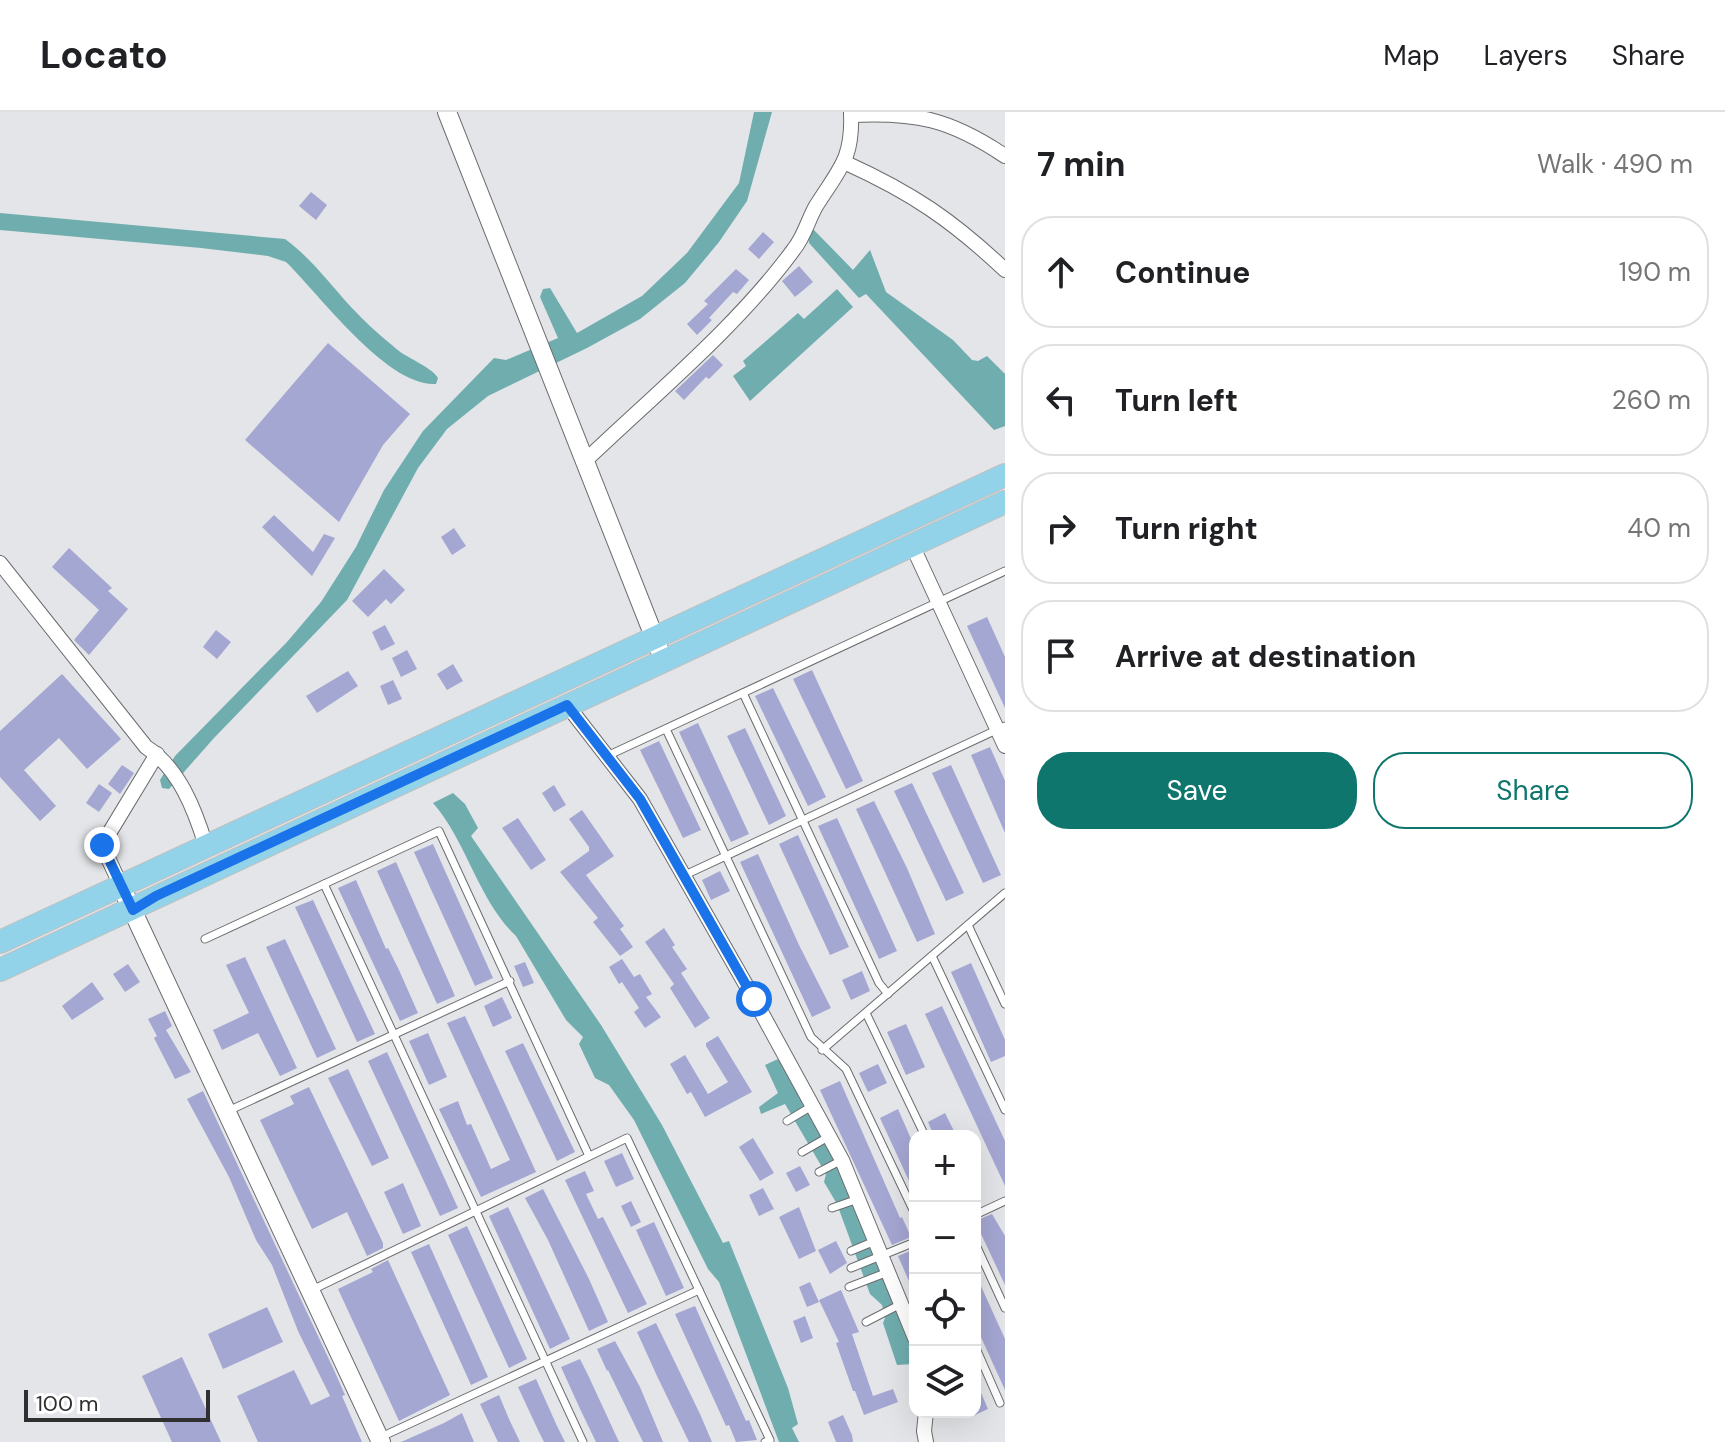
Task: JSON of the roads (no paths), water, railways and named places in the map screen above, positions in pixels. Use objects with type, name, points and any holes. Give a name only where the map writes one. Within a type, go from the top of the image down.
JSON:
[{"type":"main road","points":[[0,942],[1005,475]]},
{"type":"main road","points":[[0,970],[1005,502]]},
{"type":"street","points":[[447,112],[664,659]]},
{"type":"street","points":[[584,462],[736,317],[797,247],[817,206],[846,163],[852,134],[851,114],[912,114],[977,137],[1005,156]]},
{"type":"street","points":[[846,163],[928,205],[972,239],[1005,270]]},
{"type":"street","points":[[912,545],[1001,728],[1005,746]]},
{"type":"street","points":[[0,563],[182,788],[197,816],[206,846]]},
{"type":"street","points":[[567,705],[640,799],[685,875],[842,1160],[909,1323]]},
{"type":"street","points":[[157,754],[102,845],[380,1440]]},
{"type":"street","points":[[925,1418],[926,1442]]},
{"type":"lane","points":[[607,756],[1005,571]]},
{"type":"lane","points":[[743,693],[879,983],[888,994]]},
{"type":"lane","points":[[685,875],[1001,728]]},
{"type":"lane","points":[[666,729],[811,1037],[846,1069],[909,1202]]},
{"type":"lane","points":[[205,939],[439,831],[589,1156]]},
{"type":"lane","points":[[324,884],[583,1442]]},
{"type":"lane","points":[[822,1050],[1005,893]]},
{"type":"lane","points":[[968,925],[1005,1004]]},
{"type":"lane","points":[[932,956],[1005,1110]]},
{"type":"lane","points":[[227,1112],[510,981]]},
{"type":"lane","points":[[866,1013],[922,1130]]},
{"type":"lane","points":[[787,1121],[812,1106]]},
{"type":"lane","points":[[802,1152],[829,1137]]},
{"type":"lane","points":[[312,1290],[627,1138],[770,1440],[765,1442]]},
{"type":"lane","points":[[819,1172],[842,1160]]},
{"type":"lane","points":[[832,1208],[858,1199]]},
{"type":"lane","points":[[981,1212],[1005,1201]]},
{"type":"lane","points":[[851,1251],[875,1241]]},
{"type":"lane","points":[[851,1268],[909,1245]]},
{"type":"lane","points":[[981,1256],[1005,1308]]},
{"type":"lane","points":[[849,1287],[888,1272]]},
{"type":"lane","points":[[380,1440],[699,1290]]},
{"type":"lane","points":[[866,1322],[901,1304]]},
{"type":"lane","points":[[981,1360],[1000,1403]]},
{"type":"water","points":[[754,112],[772,112],[747,201],[685,283],[640,319],[488,396],[447,429],[418,468],[347,600],[169,789],[162,788],[160,780],[175,756],[287,642],[321,602],[356,547],[384,490],[423,431],[494,358],[506,360],[558,338],[540,297],[543,289],[550,288],[577,333],[642,296],[687,253],[739,183]]},
{"type":"water","points":[[0,213],[285,239],[377,332],[435,374],[438,378],[436,384],[417,381],[376,355],[286,262],[268,256],[201,248],[0,230]]},
{"type":"water","points":[[813,229],[853,270],[870,250],[886,292],[953,340],[972,360],[978,361],[987,356],[1005,374],[1005,426],[994,430],[866,294],[859,298],[809,243],[807,230]]},
{"type":"water","points":[[837,289],[853,307],[750,401],[733,376],[746,366],[743,361],[798,313],[804,319]]},
{"type":"water","points":[[453,793],[465,804],[478,828],[471,836],[601,1025],[662,1125],[723,1243],[729,1241],[788,1388],[798,1424],[792,1428],[799,1442],[779,1442],[719,1282],[708,1269],[634,1120],[609,1085],[595,1078],[579,1044],[583,1037],[566,1020],[516,936],[492,906],[455,835],[433,803]]},
{"type":"water","points":[[778,1059],[838,1168],[902,1322],[909,1343],[909,1364],[897,1365],[883,1323],[882,1305],[870,1294],[837,1204],[824,1182],[826,1174],[785,1104],[761,1114],[759,1107],[778,1093],[765,1065]]}]
